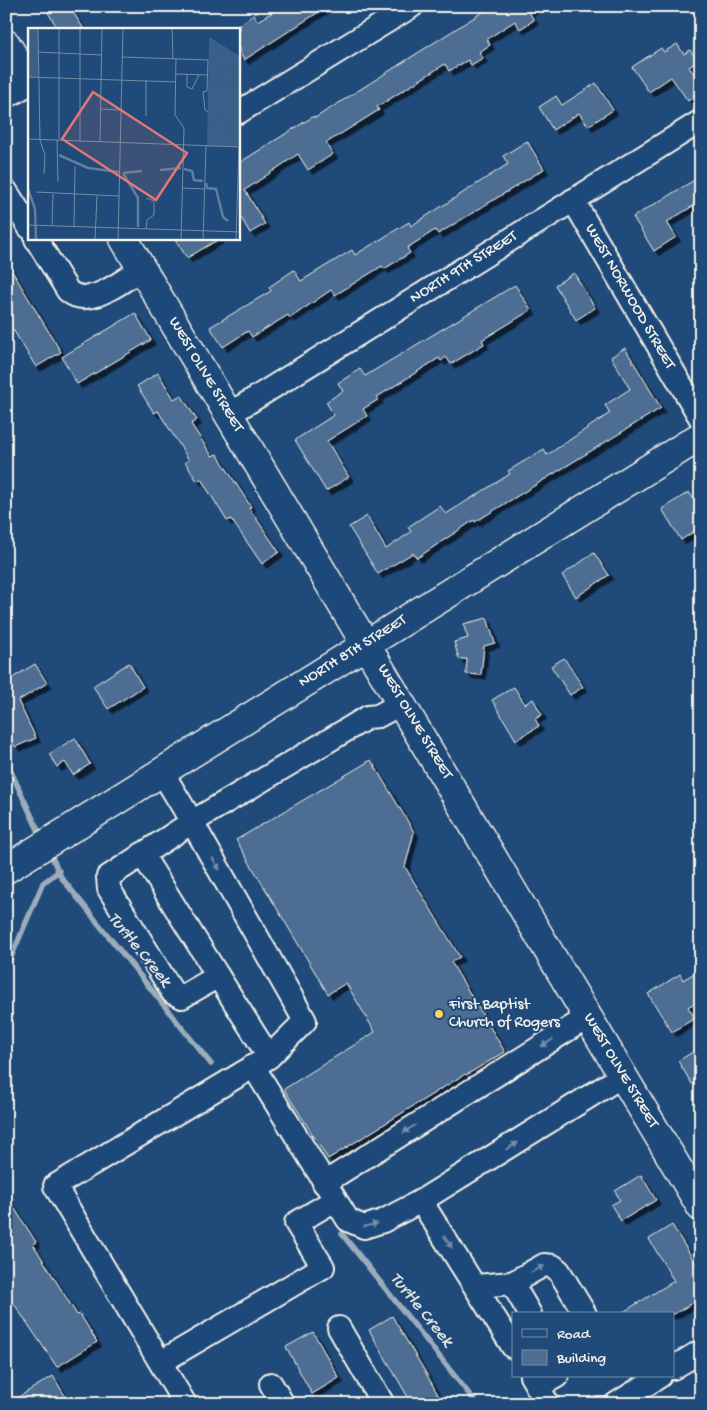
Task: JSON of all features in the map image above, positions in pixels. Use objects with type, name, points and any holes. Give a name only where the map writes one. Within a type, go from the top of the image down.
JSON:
[{"type":"main road","points":[[6,44],[28,80]]},
{"type":"main road","name":"WEST OLIVE STREET","points":[[125,240],[701,1207]]},
{"type":"main road","name":"NORTH 8TH STREET","points":[[6,869],[701,436]]},
{"type":"street","points":[[240,111],[412,6]]},
{"type":"street","points":[[6,97],[28,83]]},
{"type":"street","name":"NORTH 9TH STREET","points":[[228,415],[701,121]]},
{"type":"street","points":[[6,191],[28,225]]},
{"type":"street","name":"WEST NORWOOD STREET","points":[[573,200],[701,419]]},
{"type":"street","points":[[37,240],[68,291],[80,298],[89,298],[102,292],[142,269]]},
{"type":"street","points":[[218,976],[182,997],[173,993],[109,889],[108,877],[192,822],[368,718],[378,716],[402,703]]},
{"type":"street","points":[[162,772],[306,1021],[261,1061],[55,1186],[185,1404]]},
{"type":"street","points":[[142,854],[218,976],[329,1191],[348,1220],[364,1227],[383,1221],[421,1201],[622,1076]]},
{"type":"street","points":[[161,1362],[323,1267],[296,1223],[329,1191],[588,1017]]},
{"type":"street","points":[[421,1201],[512,1345]]},
{"type":"street","points":[[476,1286],[512,1283],[544,1265],[553,1266],[559,1271],[584,1312]]},
{"type":"street","points":[[512,1283],[529,1312]]},
{"type":"street","points":[[339,1328],[383,1404]]},
{"type":"street","points":[[674,1367],[701,1351]]},
{"type":"street","points":[[616,1404],[657,1378]]},
{"type":"street","points":[[271,1384],[283,1404]]},
{"type":"building","points":[[44,6],[69,6],[83,28],[57,28]]},
{"type":"building","points":[[284,6],[328,6],[244,60],[240,53],[239,25],[254,14],[257,21]]},
{"type":"building","points":[[492,6],[537,6],[529,12],[534,20],[520,29],[515,21],[487,39],[490,45],[479,52],[483,58],[471,65],[468,60],[449,71],[445,64],[377,107],[379,110],[326,143],[333,154],[308,170],[298,154],[245,190],[265,224],[250,233],[240,216],[240,162],[314,116],[315,118]]},
{"type":"building","points":[[677,44],[684,54],[690,50],[698,61],[689,67],[701,84],[701,92],[688,101],[671,77],[649,92],[632,67],[661,48],[664,52]]},
{"type":"building","points":[[596,83],[613,110],[588,126],[579,113],[553,130],[539,107],[556,96],[562,105]]},
{"type":"building","points":[[527,141],[544,169],[438,234],[435,230],[407,248],[410,253],[384,269],[382,266],[335,295],[331,290],[290,318],[288,315],[252,337],[248,331],[223,347],[210,327],[271,291],[269,287],[294,270],[301,281],[352,250],[355,255],[409,222],[411,226],[508,164],[503,156]]},
{"type":"building","points":[[701,176],[701,201],[667,222],[676,237],[654,251],[633,217]]},
{"type":"building","points":[[176,240],[217,240],[187,258]]},
{"type":"building","points":[[6,261],[61,352],[36,367],[6,318]]},
{"type":"building","points":[[574,273],[595,308],[576,320],[555,285]]},
{"type":"building","points":[[515,285],[531,310],[482,340],[484,344],[451,364],[446,357],[441,361],[439,358],[377,397],[379,399],[363,409],[367,416],[327,441],[349,477],[326,491],[295,440],[334,415],[326,402],[343,391],[338,383],[360,369],[365,376]]},
{"type":"building","points":[[135,313],[151,340],[77,384],[62,357]]},
{"type":"building","points":[[625,348],[661,408],[475,522],[474,520],[417,558],[413,553],[378,574],[349,527],[367,516],[386,549],[411,532],[408,527],[440,506],[446,514],[510,474],[508,471],[544,449],[547,455],[610,413],[605,405],[630,389],[611,357]]},
{"type":"building","points":[[158,373],[174,399],[181,395],[197,420],[191,424],[212,456],[217,454],[251,507],[249,508],[279,552],[262,564],[231,519],[227,521],[201,479],[197,481],[185,462],[189,460],[158,411],[154,413],[137,386]]},
{"type":"building","points":[[689,492],[701,510],[701,527],[681,540],[662,509]]},
{"type":"building","points":[[594,553],[609,575],[576,597],[562,575]]},
{"type":"building","points":[[487,618],[495,643],[484,646],[481,675],[466,674],[467,659],[459,659],[454,642],[468,638],[463,624]]},
{"type":"building","points":[[564,658],[583,687],[570,695],[551,666]]},
{"type":"building","points":[[129,663],[143,687],[108,709],[93,686]]},
{"type":"building","points":[[35,664],[47,683],[18,701],[36,738],[15,747],[6,728],[6,675],[9,680]]},
{"type":"building","points":[[514,687],[525,704],[533,699],[542,715],[535,719],[539,726],[516,740],[492,700]]},
{"type":"building","points":[[75,738],[90,764],[73,775],[65,762],[57,767],[49,754]]},
{"type":"building","points":[[371,760],[414,832],[405,867],[460,957],[451,962],[505,1052],[465,1074],[328,1159],[284,1089],[375,1032],[346,983],[328,994],[236,840]]},
{"type":"building","points":[[701,969],[701,999],[688,1007],[695,1018],[672,1032],[648,994],[680,974],[683,980]]},
{"type":"building","points":[[701,1047],[701,1079],[692,1084],[678,1061]]},
{"type":"building","points":[[641,1175],[656,1200],[621,1221],[611,1205],[620,1200],[615,1191]]},
{"type":"building","points":[[6,1195],[36,1242],[33,1244],[77,1315],[80,1314],[97,1342],[57,1367],[6,1292]]},
{"type":"building","points":[[672,1225],[701,1272],[701,1298],[674,1314],[674,1312],[623,1312],[674,1281],[649,1239]]},
{"type":"building","points":[[392,1316],[443,1404],[412,1404],[369,1330]]},
{"type":"building","points":[[313,1332],[339,1378],[312,1394],[286,1347]]},
{"type":"building","points":[[53,1376],[70,1404],[7,1404]]},
{"type":"waterway","name":"Turtle Creek","points":[[6,761],[40,834]]},
{"type":"waterway","name":"Turtle Creek","points":[[49,851],[61,877],[211,1064]]},
{"type":"waterway","points":[[6,969],[43,883],[59,871]]},
{"type":"waterway","name":"Turtle Creek","points":[[342,1234],[477,1404]]},
{"type":"place","name":"First Baptist Church of Rogers","points":[[439,1014]]}]
